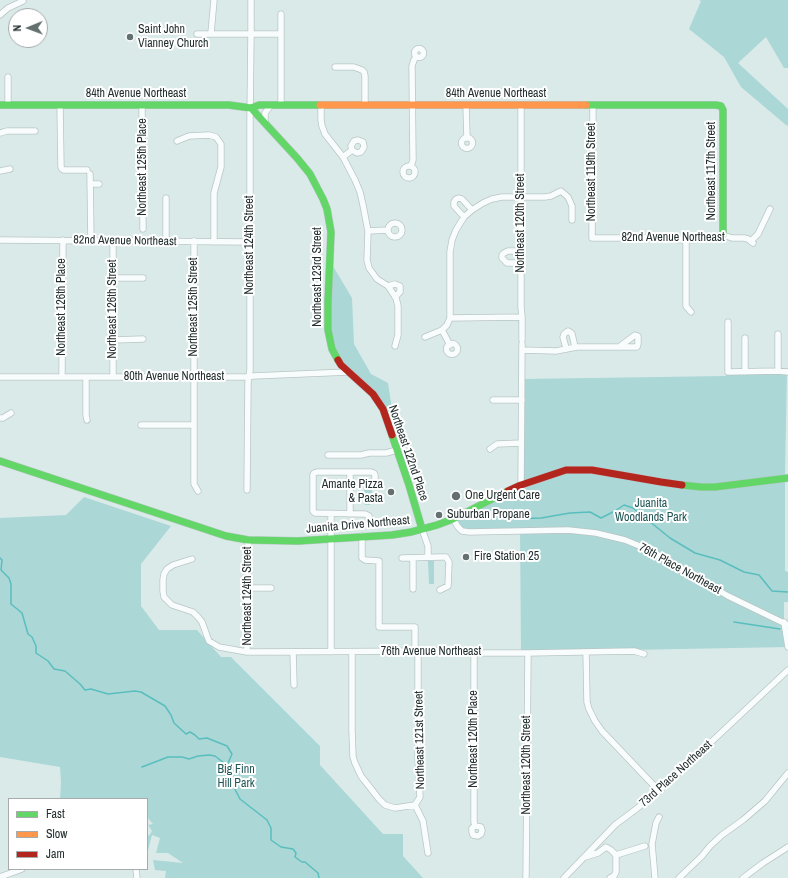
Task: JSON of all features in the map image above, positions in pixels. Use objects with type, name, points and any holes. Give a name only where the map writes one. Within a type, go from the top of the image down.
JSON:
[{"type":"street","points":[[211,33],[214,0]]},
{"type":"street","name":"Northeast 124th Street","points":[[247,490],[248,377],[250,370],[251,0]]},
{"type":"street","points":[[0,15],[8,8],[23,1]]},
{"type":"street","points":[[281,14],[281,105]]},
{"type":"street","points":[[198,34],[281,34]]},
{"type":"street","points":[[411,166],[413,160],[412,66],[416,57]]},
{"type":"street","points":[[335,67],[354,67],[364,72],[365,105]]},
{"type":"street","points":[[8,77],[8,105]]},
{"type":"street","name":"84th Avenue Northeast","points":[[0,105],[229,105],[251,108],[259,105],[721,106]]},
{"type":"street","name":"Northeast 125th Place","points":[[142,105],[143,229]]},
{"type":"street","points":[[265,122],[265,113],[271,105]]},
{"type":"street","points":[[321,105],[323,130],[343,157],[360,192],[368,231],[367,260],[369,268],[377,280],[388,286],[395,297],[398,306],[398,336],[394,346]]},
{"type":"street","points":[[466,105],[467,138]]},
{"type":"street","name":"Northeast 120th Street","points":[[521,105],[521,485]]},
{"type":"street","name":"Northeast 119th Street","points":[[592,238],[593,105]]},
{"type":"street","points":[[60,106],[60,164],[62,169],[89,172],[91,241]]},
{"type":"street","name":"Northeast 117th Street","points":[[721,106],[723,110],[723,235]]},
{"type":"street","name":"Northeast 123rd Street","points":[[251,108],[310,174],[327,209],[331,245],[328,330],[332,349],[341,365],[348,372]]},
{"type":"street","points":[[0,133],[7,131],[35,131]]},
{"type":"street","points":[[177,141],[189,136],[209,135],[216,137],[221,144],[220,172],[214,192],[214,242]]},
{"type":"street","points":[[343,157],[352,150]]},
{"type":"street","points":[[0,171],[10,169]]},
{"type":"street","points":[[90,184],[99,184]]},
{"type":"street","points":[[425,337],[442,330],[447,325],[450,318],[450,252],[452,240],[456,230],[468,214],[483,203],[492,199],[502,197],[544,197],[551,196],[561,191],[568,197],[572,206],[572,220]]},
{"type":"street","points":[[166,198],[166,242]]},
{"type":"street","points":[[456,199],[462,199],[468,214],[454,206],[456,199]]},
{"type":"street","name":"82nd Avenue Northeast","points":[[592,238],[655,238],[686,240],[707,239],[723,235],[732,238],[744,238],[752,242],[758,234],[770,209]]},
{"type":"street","points":[[368,231],[388,230]]},
{"type":"street","name":"82nd Avenue Northeast","points":[[0,240],[250,242]]},
{"type":"street","name":"Northeast 126th Place","points":[[62,373],[63,240]]},
{"type":"street","points":[[686,240],[686,306],[691,312]]},
{"type":"street","name":"Northeast 126th Street","points":[[113,242],[113,377]]},
{"type":"street","name":"Northeast 125th Street","points":[[194,242],[194,484],[198,491]]},
{"type":"street","points":[[521,251],[508,251],[502,255],[502,258],[507,263],[521,263]]},
{"type":"street","points":[[113,278],[143,278]]},
{"type":"street","points":[[388,286],[395,284],[400,286],[400,292],[395,297]]},
{"type":"street","points":[[450,318],[522,317]]},
{"type":"street","points":[[728,322],[728,372],[788,372]]},
{"type":"street","points":[[442,330],[450,344]]},
{"type":"street","points":[[566,348],[563,337],[566,332],[572,334],[575,347]]},
{"type":"street","points":[[778,334],[778,371]]},
{"type":"street","points":[[745,338],[745,372]]},
{"type":"street","points":[[113,340],[143,339]]},
{"type":"street","points":[[522,345],[556,351],[575,347],[619,347]]},
{"type":"street","name":"80th Avenue Northeast","points":[[0,377],[248,377],[348,372]]},
{"type":"street","name":"Northeast 122nd Place","points":[[348,372],[373,394],[386,416],[422,529]]},
{"type":"street","points":[[86,378],[87,420]]},
{"type":"street","points":[[493,400],[522,400]]},
{"type":"street","points":[[0,418],[11,414]]},
{"type":"street","points":[[141,425],[194,425]]},
{"type":"street","points":[[490,449],[498,444],[521,443]]},
{"type":"street","points":[[328,455],[361,455],[369,453],[386,453],[397,450]]},
{"type":"street","name":"Juanita Drive Northeast","points":[[0,461],[226,536],[248,540],[268,541],[298,541],[399,534],[422,529],[453,519],[521,485],[554,472],[566,470],[592,470],[661,482],[701,487],[715,487],[788,478]]},
{"type":"street","points":[[370,524],[368,516],[365,514],[317,514],[314,512],[313,475],[317,472],[374,472],[375,486]]},
{"type":"street","points":[[350,472],[350,514]]},
{"type":"street","points":[[330,514],[331,652]]},
{"type":"street","name":"76th Place Northeast","points":[[453,519],[462,531],[469,532],[568,530],[596,533],[625,540],[662,557],[728,596],[786,624]]},
{"type":"street","points":[[422,529],[428,546],[428,557]]},
{"type":"street","name":"Northeast 121st Street","points":[[352,652],[352,730],[353,756],[355,763],[361,776],[385,805],[394,808],[415,805],[421,793],[418,758],[417,652],[414,628],[379,627],[379,561],[365,560],[362,558],[362,536]]},
{"type":"street","name":"Northeast 124th Street","points":[[247,652],[248,540]]},
{"type":"street","points":[[402,558],[446,557],[449,562],[448,586],[440,590]]},
{"type":"street","points":[[413,558],[413,589]]},
{"type":"street","name":"76th Avenue Northeast","points":[[192,559],[173,565],[167,569],[163,580],[164,597],[172,605],[193,612],[202,622],[209,641],[219,647],[247,652],[438,651],[528,653],[634,651],[644,654]]},
{"type":"street","points":[[248,588],[271,588]]},
{"type":"street","points":[[786,624],[788,647]]},
{"type":"street","points":[[294,652],[294,685]]},
{"type":"street","points":[[586,652],[587,702],[595,721],[602,731],[659,790]]},
{"type":"street","name":"Northeast 120th Place","points":[[474,653],[475,826]]},
{"type":"street","name":"Northeast 120th Street","points":[[526,878],[528,653]]},
{"type":"street","name":"73rd Place Northeast","points":[[564,878],[616,824],[659,790],[788,670]]},
{"type":"street","points":[[679,878],[722,834],[743,820],[765,801],[787,775]]},
{"type":"street","points":[[415,805],[424,821],[428,853]]},
{"type":"street","points":[[655,878],[652,844],[656,823],[659,817]]},
{"type":"street","points":[[616,855],[645,846]]},
{"type":"street","points":[[584,858],[598,853],[606,847],[611,850],[616,855],[616,873],[610,878]]},
{"type":"street","points":[[743,878],[788,847]]},
{"type":"street","points":[[0,877],[18,870]]},
{"type":"green space","points":[[699,0],[788,0],[788,68],[784,68],[766,37],[738,63],[788,109],[788,126],[741,87],[724,57],[689,29],[701,1]]},
{"type":"green space","points":[[330,261],[352,298],[354,344],[371,374],[388,383],[392,409],[387,414],[348,372],[330,340]]},
{"type":"green space","name":"Juanita Woodlands Park","points":[[728,372],[787,372],[785,571],[788,572],[788,602],[784,602],[784,622],[788,647],[521,652],[520,531],[462,531],[453,519],[521,485],[522,379],[726,376]]},
{"type":"green space","points":[[364,488],[372,488],[372,502],[370,505],[365,505],[364,503]]},
{"type":"green space","name":"Big Finn Hill Park","points":[[84,497],[171,526],[141,564],[141,606],[159,630],[197,630],[221,657],[231,657],[320,746],[320,765],[383,834],[403,834],[403,856],[423,878],[165,878],[166,871],[155,870],[153,860],[183,863],[168,853],[156,853],[160,838],[152,835],[148,850],[148,834],[149,836],[152,831],[148,825],[153,824],[148,818],[148,798],[60,798],[60,767],[0,757],[0,518],[66,515]]},
{"type":"green space","points":[[428,561],[434,561],[434,584],[429,584]]},
{"type":"waterway","points":[[511,519],[541,518],[570,513],[590,512],[601,518],[624,505],[633,508],[670,538],[695,553],[720,560],[744,572],[759,575],[772,591],[788,592]]},
{"type":"waterway","points":[[0,558],[2,560],[1,570],[9,578],[11,584],[11,604],[22,613],[28,634],[32,637],[36,646],[36,653],[48,661],[54,669],[65,671],[85,690],[91,689],[108,694],[135,691],[141,692],[165,706],[174,723],[186,734],[190,732],[199,739],[207,738],[227,746],[232,754],[225,770],[240,799],[267,820],[271,828],[271,840],[281,847],[293,849],[296,853],[295,857],[302,862],[305,862],[318,873],[319,878]]},
{"type":"waterway","points":[[734,622],[780,629]]},
{"type":"waterway","points":[[142,767],[168,757],[182,757],[189,759],[209,755],[215,756],[224,763],[225,768]]},
{"type":"traffic: fast","points":[[0,105],[229,105],[251,108],[259,105],[320,105]]},
{"type":"traffic: fast","points":[[586,105],[721,106],[723,110],[723,235]]},
{"type":"traffic: fast","points":[[251,108],[310,174],[327,209],[331,232],[328,330],[332,349],[338,360]]},
{"type":"traffic: fast","points":[[392,435],[422,529]]},
{"type":"traffic: fast","points":[[0,461],[226,536],[248,540],[298,541],[392,535],[411,532],[453,519],[508,491]]},
{"type":"traffic: fast","points":[[682,485],[715,487],[788,478]]},
{"type":"traffic: slow","points":[[320,105],[586,105]]},
{"type":"traffic: jam","points":[[338,360],[341,365],[373,394],[383,409],[392,435]]},
{"type":"traffic: jam","points":[[508,491],[521,485],[566,470],[592,470],[682,485]]},
{"type":"place","name":"Saint John Vianney Church","points":[[130,37]]},
{"type":"place","name":"Amante Pizza & Pasta","points":[[391,492]]},
{"type":"place","name":"One Urgent Care","points":[[456,496]]},
{"type":"place","name":"Suburban Propane","points":[[439,515]]},
{"type":"place","name":"Fire Station 25","points":[[466,557]]}]
